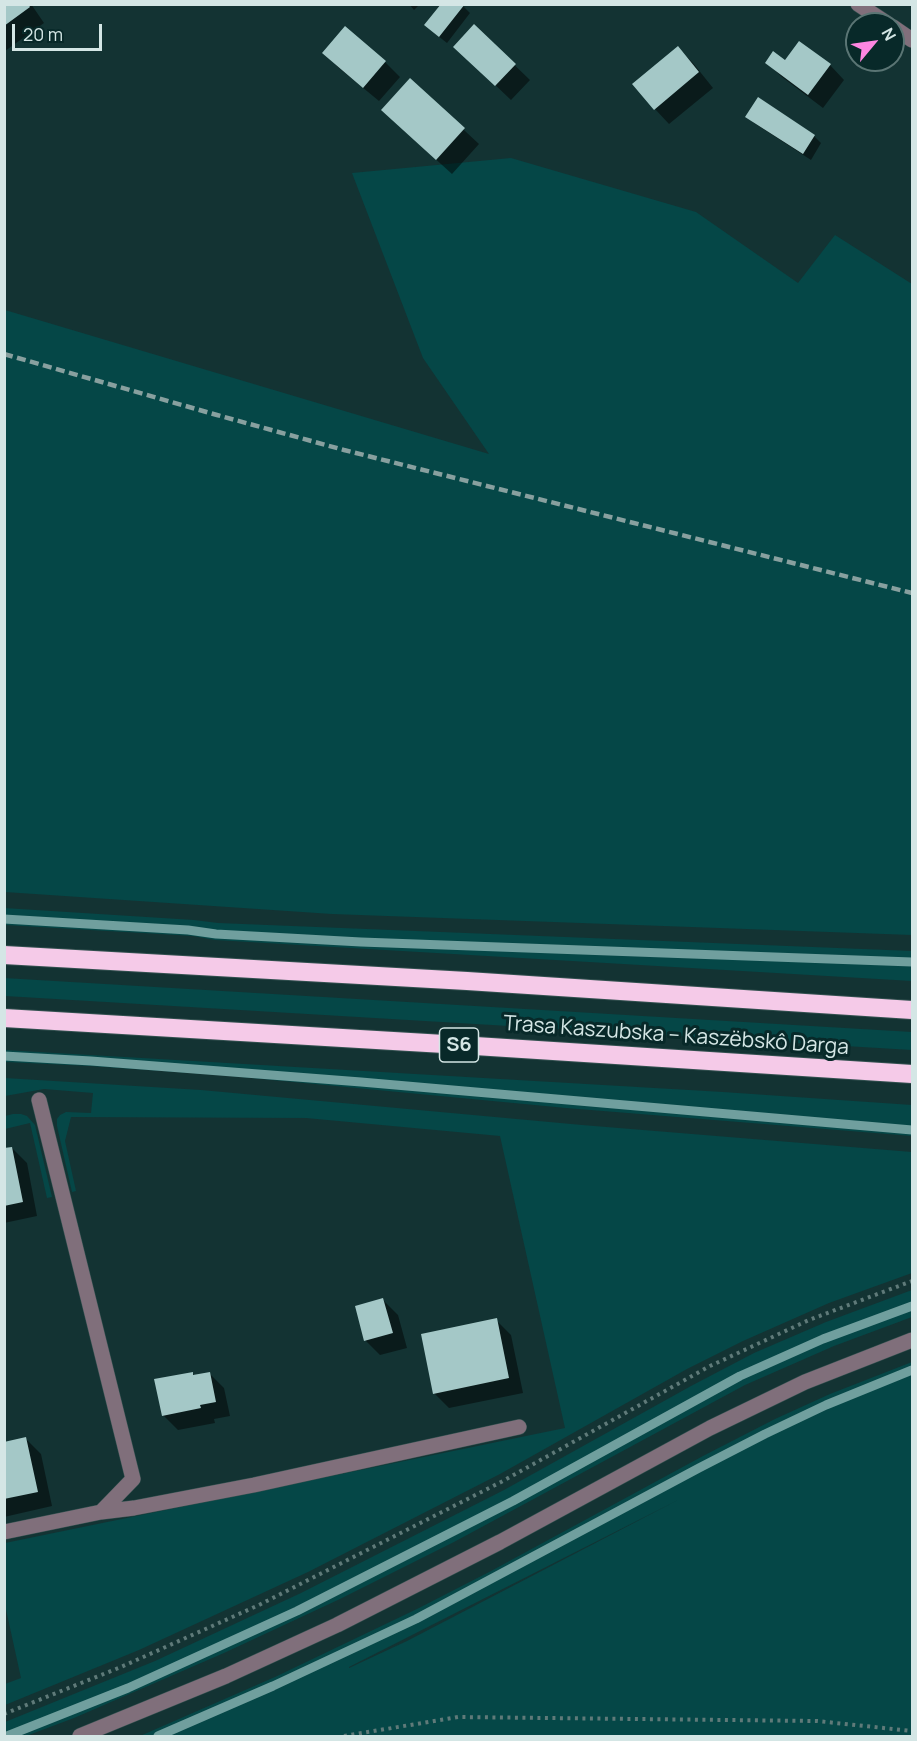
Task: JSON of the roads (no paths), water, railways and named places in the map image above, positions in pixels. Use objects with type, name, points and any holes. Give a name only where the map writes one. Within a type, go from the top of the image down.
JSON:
[{"type":"highway","name":"Trasa Kaszubska – Kaszëbskô Darga","points":[[4,955],[912,1010]]},
{"type":"highway","name":"Trasa Kaszubska – Kaszëbskô Darga","points":[[4,1018],[912,1074]]},
{"type":"street","points":[[39,1100],[133,1479],[101,1512]]},
{"type":"street","points":[[81,1737],[179,1696],[318,1633],[464,1561],[710,1428],[805,1382],[912,1340]]},
{"type":"street","points":[[4,1532],[254,1485],[519,1427]]},
{"type":"waterway","points":[[4,919],[361,942],[912,962]]},
{"type":"waterway","points":[[4,1056],[361,1082],[912,1130]]},
{"type":"waterway","points":[[7,1736],[128,1688],[297,1611],[513,1501],[740,1376],[823,1339],[912,1306]]},
{"type":"waterway","points":[[158,1736],[273,1686],[416,1619],[765,1434],[826,1405],[912,1370]]},
{"type":"railway","points":[[4,354],[344,450],[912,593]]}]
